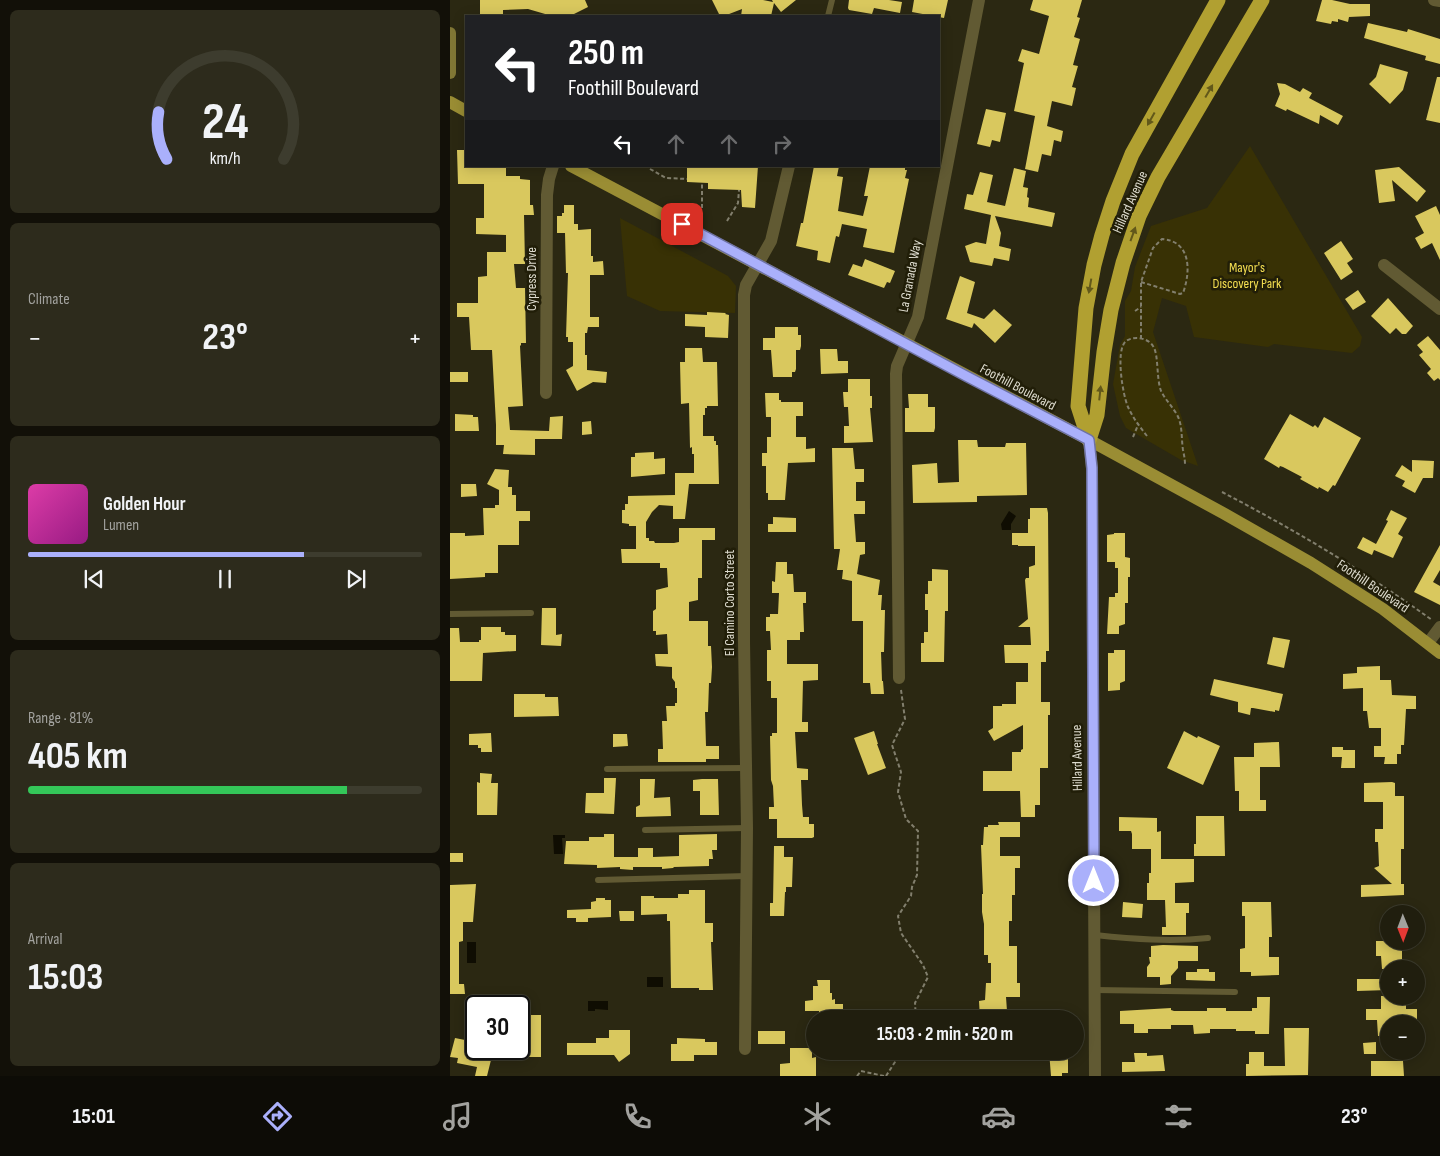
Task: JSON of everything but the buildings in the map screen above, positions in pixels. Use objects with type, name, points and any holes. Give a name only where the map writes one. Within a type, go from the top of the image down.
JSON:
[{"type":"highway","name":"Hillard Avenue","points":[[1089,440],[1078,406],[1086,308],[1102,235],[1132,154],[1218,0]]},
{"type":"highway","name":"Hillard Avenue","points":[[1089,440],[1098,415],[1104,352],[1111,310],[1123,263],[1139,216],[1158,177],[1262,0]]},
{"type":"main road","points":[[450,102],[465,110]]},
{"type":"main road","name":"Foothill Boulevard","points":[[573,167],[1089,440],[1310,563],[1383,609],[1440,653]]},
{"type":"street","name":"La Granada Way","points":[[899,678],[896,374],[897,366],[918,317],[979,0]]},
{"type":"street","points":[[1434,0],[1440,1]]},
{"type":"street","points":[[450,33],[450,72]]},
{"type":"street","name":"Cypress Drive","points":[[546,392],[546,195],[553,167]]},
{"type":"street","name":"El Camino Corto Street","points":[[745,1049],[747,828],[743,508],[744,295],[746,285],[771,241],[789,167]]},
{"type":"street","points":[[1384,265],[1440,309]]},
{"type":"street","name":"Hillard Avenue","points":[[1089,440],[1092,475],[1096,1076]]},
{"type":"street","points":[[1428,643],[1436,624]]},
{"type":"lane","points":[[828,15],[832,0]]},
{"type":"lane","points":[[450,614],[531,613]]},
{"type":"lane","points":[[607,769],[746,768]]},
{"type":"lane","points":[[644,830],[747,828]]},
{"type":"lane","points":[[598,880],[747,876]]},
{"type":"lane","points":[[1094,935],[1181,941],[1208,938]]},
{"type":"lane","points":[[1095,990],[1235,992]]},
{"type":"path","points":[[650,169],[666,178],[687,179]]},
{"type":"path","points":[[702,182],[702,208]]},
{"type":"path","points":[[727,221],[738,203],[739,190]]},
{"type":"path","points":[[1141,282],[1180,294],[1183,293],[1187,267],[1184,250],[1171,239],[1162,239],[1156,242],[1152,248],[1141,282],[1141,338]]},
{"type":"path","points":[[1135,310],[1141,307]]},
{"type":"path","points":[[1146,436],[1128,406],[1123,389],[1121,373],[1122,347],[1125,342],[1133,338],[1147,340],[1153,346],[1156,354],[1159,385],[1167,403],[1180,421],[1185,465]]},
{"type":"path","points":[[1133,437],[1138,425]]},
{"type":"path","points":[[1222,492],[1320,545],[1394,592],[1436,624]]},
{"type":"path","points":[[899,678],[905,719],[892,745],[901,772],[898,792],[906,819],[918,831],[918,875],[912,887],[912,896],[898,916],[901,933],[923,965],[928,977],[915,1003],[915,1010]]},
{"type":"path","points":[[857,1076],[861,1072],[885,1076],[896,1060]]},
{"type":"green space","name":"Mayor's Discovery Park","points":[[1250,146],[1362,337],[1360,346],[1352,353],[1274,344],[1268,347],[1194,337],[1186,306],[1162,298],[1153,332],[1198,466],[1181,460],[1126,428],[1120,416],[1113,384],[1120,345],[1125,336],[1125,301],[1131,291],[1135,267],[1151,226],[1207,208]]},
{"type":"green space","points":[[620,218],[728,276],[736,286],[735,313],[660,311],[627,296]]},
{"type":"shaded area","points":[[1009,511],[1016,516],[1011,524],[1011,530],[1002,530],[1001,524]]},
{"type":"shaded area","points":[[553,835],[565,835],[565,838],[562,838],[563,854],[554,854]]},
{"type":"shaded area","points":[[467,942],[476,942],[476,963],[467,963]]},
{"type":"shaded area","points":[[647,977],[663,977],[663,987],[647,987]]},
{"type":"shaded area","points":[[588,1001],[608,1001],[608,1010],[595,1009],[595,1011],[588,1011]]},
{"type":"route","points":[[682,224],[1089,440],[1092,468],[1094,881]]}]
